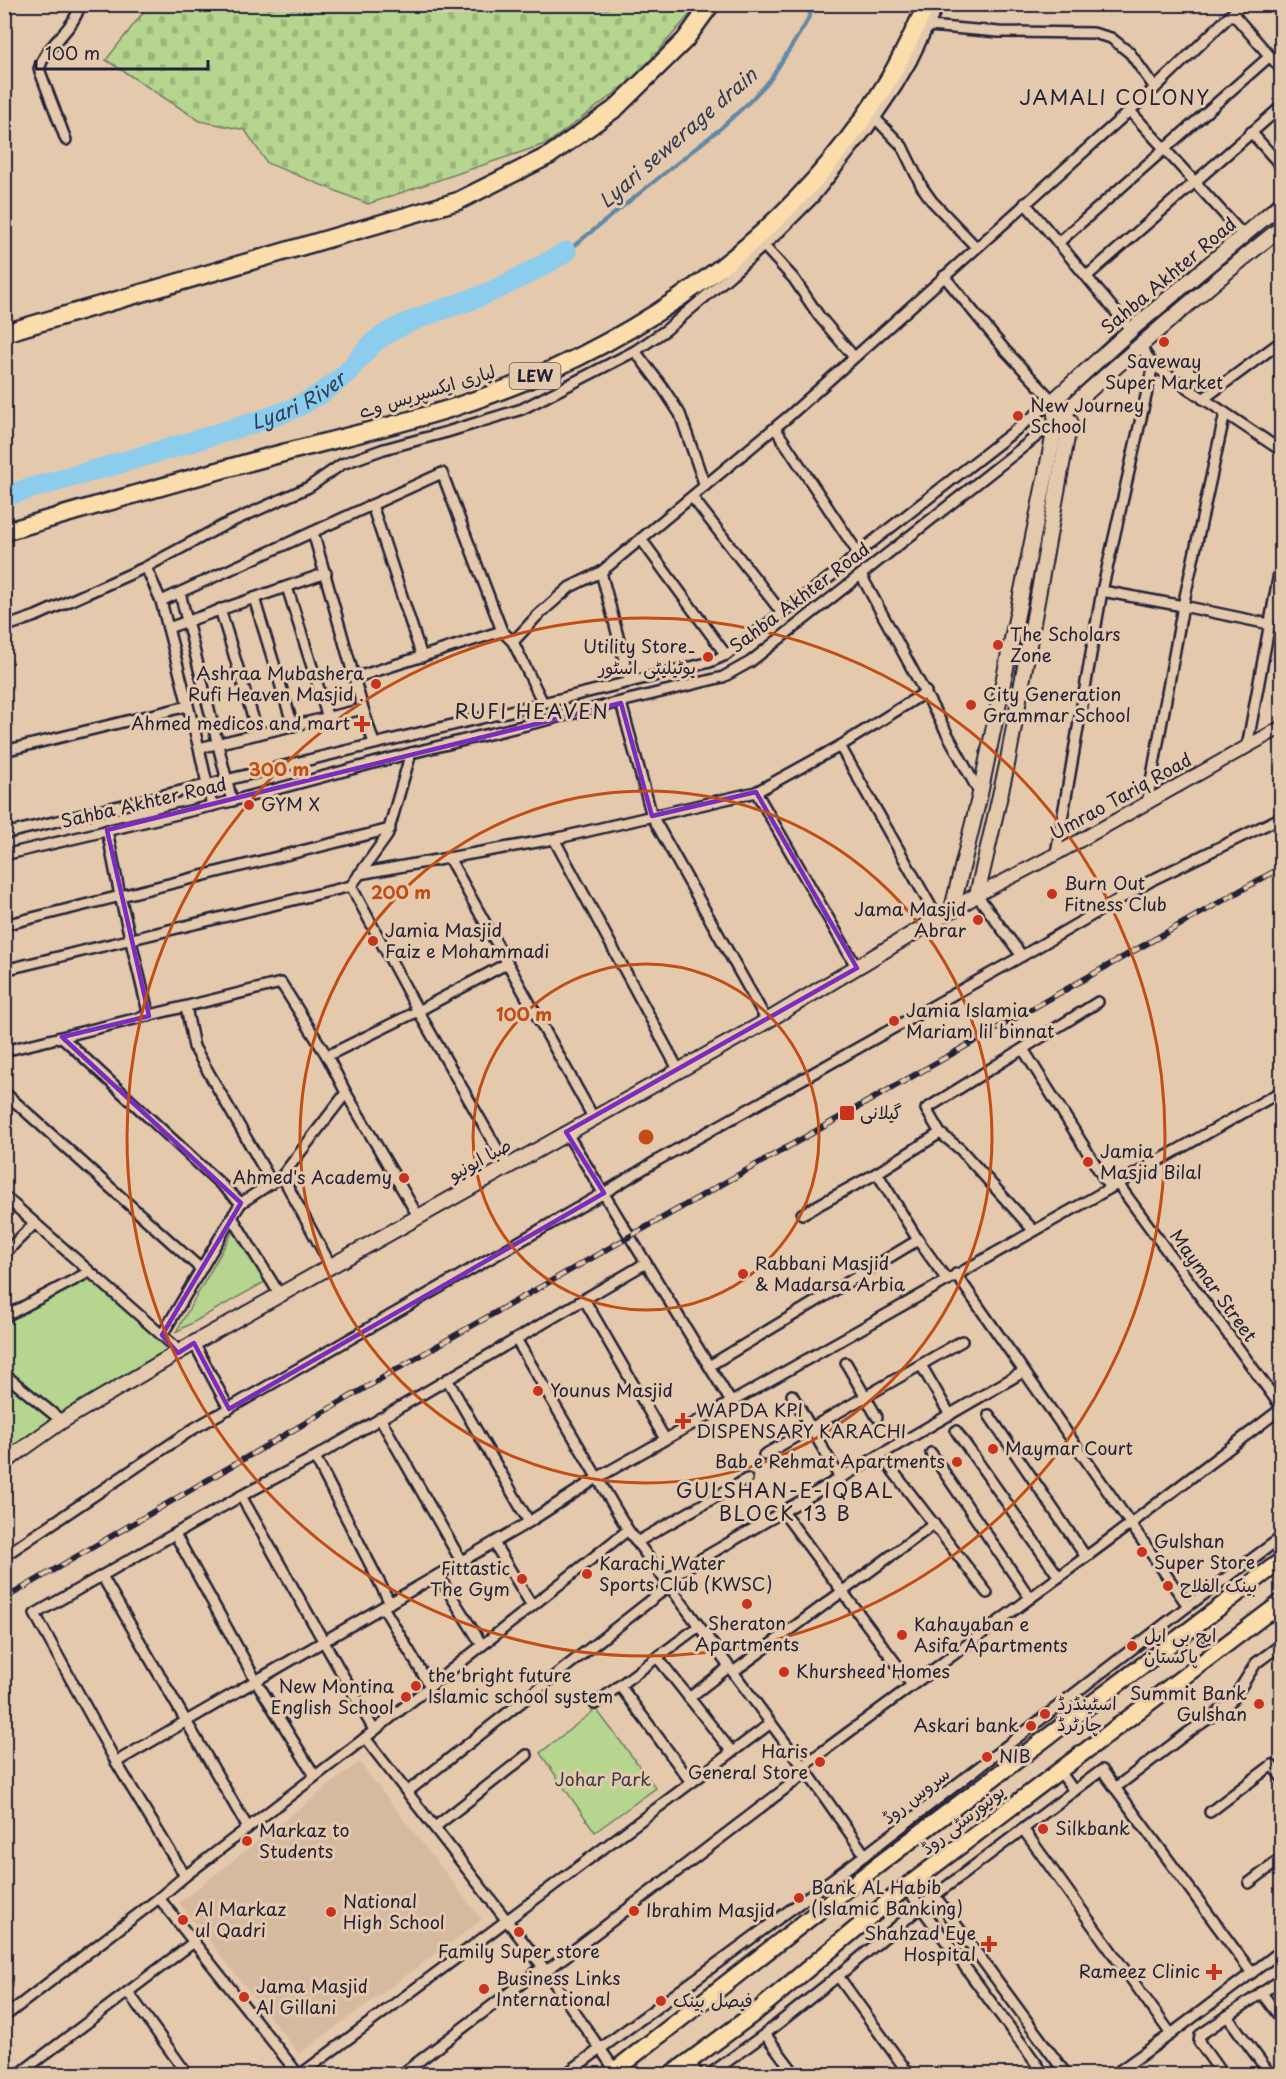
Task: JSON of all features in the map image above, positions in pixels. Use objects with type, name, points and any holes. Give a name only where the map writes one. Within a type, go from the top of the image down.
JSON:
[{"type":"highway","points":[[4,333],[458,201],[550,155],[616,108],[684,40],[711,4]]},
{"type":"highway","name":"لیاری ایکسپریس وے","points":[[4,532],[456,406],[554,368],[646,320],[730,261],[782,215],[806,190],[849,137],[888,79],[927,4]]},
{"type":"main road","name":"Sahba Akhter Road","points":[[1053,401],[1131,330],[1281,203]]},
{"type":"main road","name":"Sahba Akhter Road","points":[[1060,418],[1140,345],[1281,227]]},
{"type":"main road","points":[[977,895],[1007,765],[1053,475],[1060,418],[1053,401]]},
{"type":"main road","points":[[952,909],[1053,475]]},
{"type":"main road","name":"صبا ایونیو","points":[[4,1464],[62,1421],[195,1343],[566,1132],[767,1021],[977,895]]},
{"type":"main road","name":"یونیورسٹی روڈ","points":[[613,2072],[847,1889],[1281,1560]]},
{"type":"main road","name":"یونیورسٹی روڈ","points":[[672,2074],[756,2012],[906,1887],[1276,1605]]},
{"type":"street","points":[[66,140],[39,69],[42,59],[78,14],[80,4]]},
{"type":"street","points":[[4,627],[36,616],[146,567],[222,526],[309,487],[342,464],[384,448],[522,409],[635,351],[666,330],[764,246],[814,196],[875,118],[911,62],[939,4]]},
{"type":"street","points":[[513,642],[537,616],[570,587],[601,572],[775,428],[1025,202],[1130,111],[1242,4]]},
{"type":"street","points":[[1233,14],[1281,70]]},
{"type":"street","points":[[929,26],[999,32],[1093,33],[1111,38],[1130,53],[1155,88]]},
{"type":"street","points":[[1058,243],[1270,56]]},
{"type":"street","points":[[1087,276],[1281,106]]},
{"type":"street","points":[[1130,111],[1244,236]]},
{"type":"street","points":[[875,118],[902,146],[922,187],[932,201],[976,247]]},
{"type":"street","points":[[1251,132],[1281,167]]},
{"type":"street","points":[[1025,202],[1131,330]]},
{"type":"street","points":[[764,246],[794,279],[819,316],[854,357]]},
{"type":"street","points":[[944,276],[1005,350],[1053,401]]},
{"type":"street","points":[[1203,399],[1281,341]]},
{"type":"street","points":[[1140,345],[1153,365],[1281,451]]},
{"type":"street","points":[[635,351],[680,414],[705,486]]},
{"type":"street","points":[[1056,854],[1101,591],[1153,365]]},
{"type":"street","name":"Sahba Akhter Road","points":[[4,834],[710,662],[726,655],[842,568],[858,553],[1053,401]]},
{"type":"street","points":[[1148,803],[1184,606],[1225,413]]},
{"type":"street","name":"Sahba Akhter Road","points":[[4,855],[212,806],[411,753],[723,677],[750,662],[1060,418]]},
{"type":"street","points":[[775,428],[858,553]]},
{"type":"street","points":[[161,601],[442,472],[502,631],[513,642],[543,703]]},
{"type":"street","points":[[692,497],[782,613]]},
{"type":"street","points":[[372,504],[422,657]]},
{"type":"street","points":[[313,532],[374,743]]},
{"type":"street","points":[[641,539],[726,655]]},
{"type":"street","points":[[1247,747],[1281,557]]},
{"type":"street","points":[[146,567],[161,601],[212,806]]},
{"type":"street","points":[[601,572],[630,682]]},
{"type":"street","points":[[168,628],[326,573]]},
{"type":"street","points":[[861,575],[980,794]]},
{"type":"street","points":[[287,586],[328,718]]},
{"type":"street","points":[[1101,591],[1269,624]]},
{"type":"street","points":[[180,593],[232,801]]},
{"type":"street","points":[[254,598],[293,726]]},
{"type":"street","points":[[220,609],[258,734]]},
{"type":"street","points":[[354,678],[502,631]]},
{"type":"street","points":[[359,874],[554,838],[756,792],[840,746],[926,692]]},
{"type":"street","points":[[621,703],[652,816],[767,1021]]},
{"type":"street","points":[[4,751],[188,706]]},
{"type":"street","points":[[199,748],[363,709]]},
{"type":"street","name":"Umrao Tariq Road","points":[[977,895],[1056,854],[1281,727]]},
{"type":"street","points":[[840,746],[938,919]]},
{"type":"street","points":[[4,970],[351,886],[387,836],[411,753]]},
{"type":"street","points":[[756,792],[857,968]]},
{"type":"street","points":[[4,1551],[7,1554],[193,1429],[668,1154],[1022,956],[1154,879],[1281,817]]},
{"type":"street","points":[[4,925],[390,829]]},
{"type":"street","points":[[107,830],[120,896],[149,1016]]},
{"type":"street","points":[[554,838],[679,1071]]},
{"type":"street","points":[[449,858],[593,1117]]},
{"type":"street","points":[[351,886],[418,1011],[507,1166]]},
{"type":"street","points":[[977,895],[1022,956]]},
{"type":"street","points":[[327,1056],[506,964]]},
{"type":"street","points":[[4,1051],[281,983],[327,1056],[418,1216]]},
{"type":"street","points":[[1034,1231],[960,1149],[940,1133],[926,1109],[1098,1002]]},
{"type":"street","points":[[186,1007],[194,1047],[272,1183]]},
{"type":"street","points":[[62,1037],[241,1203]]},
{"type":"street","name":"Maymar Street","points":[[1023,1048],[1114,1186],[1281,1408]]},
{"type":"street","points":[[116,1762],[494,1543],[597,1478],[1281,1091]]},
{"type":"street","points":[[4,1092],[201,1269]]},
{"type":"street","points":[[162,1335],[241,1203],[282,1176],[346,1093]]},
{"type":"street","points":[[566,1132],[731,1402]]},
{"type":"street","points":[[802,1214],[877,1173],[940,1133]]},
{"type":"street","points":[[877,1173],[918,1240],[947,1280]]},
{"type":"street","points":[[282,1176],[331,1266]]},
{"type":"street","points":[[4,1196],[162,1335],[178,1353]]},
{"type":"street","points":[[232,1217],[280,1295]]},
{"type":"street","points":[[4,1254],[35,1223]]},
{"type":"street","points":[[709,1366],[918,1240]]},
{"type":"street","points":[[184,1876],[116,1762],[35,1614],[315,1456],[646,1263]]},
{"type":"street","points":[[4,1317],[89,1272]]},
{"type":"street","points":[[956,1274],[1188,1606]]},
{"type":"street","points":[[584,1299],[665,1439]]},
{"type":"street","points":[[516,1339],[628,1530],[805,1769],[865,1856]]},
{"type":"street","points":[[764,1455],[962,1341]]},
{"type":"street","points":[[195,1343],[229,1409]]},
{"type":"street","points":[[846,1363],[877,1417]]},
{"type":"street","points":[[921,1365],[950,1415]]},
{"type":"street","points":[[407,1792],[667,1583],[840,1478],[1023,1372]]},
{"type":"street","points":[[4,1374],[62,1421]]},
{"type":"street","points":[[447,1379],[529,1522]]},
{"type":"street","points":[[792,1395],[840,1478]]},
{"type":"street","points":[[402,2074],[544,1970],[912,1685],[1130,1525],[1281,1408]]},
{"type":"street","points":[[990,1415],[1086,1557]]},
{"type":"street","points":[[380,1418],[461,1561]]},
{"type":"street","points":[[956,1431],[1059,1577]]},
{"type":"street","points":[[931,1453],[1030,1598]]},
{"type":"street","points":[[315,1456],[387,1605],[430,1686]]},
{"type":"street","points":[[889,1467],[987,1593]]},
{"type":"street","points":[[637,1542],[747,1479]]},
{"type":"street","points":[[241,1496],[375,1730]]},
{"type":"street","points":[[783,1512],[912,1685]]},
{"type":"street","points":[[689,1698],[843,1591],[934,1524]]},
{"type":"street","points":[[4,2017],[365,1738],[628,1530]]},
{"type":"street","points":[[175,1534],[256,1680],[315,1776]]},
{"type":"street","name":"سروس روڈ","points":[[566,2074],[865,1856],[1188,1606],[1281,1537]]},
{"type":"street","points":[[494,1543],[532,1606]]},
{"type":"street","points":[[438,1575],[482,1645]]},
{"type":"street","points":[[102,1576],[248,1828]]},
{"type":"street","points":[[1219,1584],[1230,1598]]},
{"type":"street","points":[[1276,1605],[1281,1625]]},
{"type":"street","points":[[595,1704],[699,1626]]},
{"type":"street","points":[[1115,1788],[1224,1708],[1234,1698],[1256,1662],[1281,1644]]},
{"type":"street","points":[[657,1657],[732,1752]]},
{"type":"street","points":[[620,1686],[691,1782]]},
{"type":"street","points":[[159,1898],[299,2074],[771,1723]]},
{"type":"street","points":[[365,1738],[507,1920],[600,2048],[613,2072]]},
{"type":"street","points":[[435,1827],[527,1755]]},
{"type":"street","points":[[1210,1812],[1272,1765],[1281,1778]]},
{"type":"street","points":[[1059,1770],[1074,1791]]},
{"type":"street","points":[[710,2074],[838,1976],[934,1896],[1102,1770],[1252,1973]]},
{"type":"street","points":[[1023,1829],[1171,2034]]},
{"type":"street","points":[[1249,1883],[1281,1858]]},
{"type":"street","points":[[836,1876],[847,1889]]},
{"type":"street","points":[[921,1877],[1066,2074]]},
{"type":"street","points":[[906,1887],[1044,2074]]},
{"type":"street","points":[[19,2074],[194,1942]]},
{"type":"street","points":[[1115,2074],[1281,1950]]},
{"type":"street","points":[[838,1976],[909,2074]]},
{"type":"street","points":[[1222,2074],[1198,2038],[1281,1978]]},
{"type":"street","points":[[128,1992],[187,2074]]},
{"type":"street","points":[[1261,1992],[1281,2020]]},
{"type":"street","points":[[1227,2016],[1270,2074]]},
{"type":"street","points":[[765,2034],[795,2074]]},
{"type":"street","points":[[689,2061],[698,2074]]},
{"type":"highlighted area","points":[[621,703],[652,816],[756,792],[857,968],[566,1132],[604,1193],[229,1409],[194,1343],[178,1353],[162,1335],[241,1203],[62,1037],[149,1016],[107,830]]},
{"type":"shaded area","name":"National High School","points":[[359,1762],[482,1920],[299,2054],[179,1903]]},
{"type":"green space","points":[[149,5],[693,5],[692,12],[635,78],[548,143],[368,204],[267,163],[245,130],[200,121],[106,60]]},
{"type":"green space","points":[[235,1228],[268,1280],[176,1332]]},
{"type":"green space","points":[[89,1272],[178,1353],[5,1466],[5,1318]]},
{"type":"green space","name":"Johar Park","points":[[596,1709],[656,1788],[595,1832],[540,1753]]},
{"type":"waterway","name":"Lyari sewerage drain","points":[[566,252],[721,128],[748,103],[770,80],[805,25],[815,4]]},
{"type":"waterway","name":"Lyari River","points":[[4,496],[177,446],[292,409],[332,386],[382,336],[422,317],[492,291],[566,252]]},
{"type":"railway","points":[[4,1599],[454,1336],[1282,867]]},
{"type":"place","name":"Saveway Super Market","points":[[1164,342]]},
{"type":"place","name":"New Journey School","points":[[1018,416]]},
{"type":"place","name":"The Scholars Zone","points":[[998,645]]},
{"type":"place","name":"Utility Store۔ یوٹیلیٹی اسٹور","points":[[708,657]]},
{"type":"place","name":"Ashraa Mubashera Rufi Heaven Masjid .","points":[[376,684]]},
{"type":"place","name":"City Generation Grammar School","points":[[971,705]]},
{"type":"place","name":"Ahmed medicos and mart","points":[[362,724]]},
{"type":"place","name":"GYM X","points":[[249,805]]},
{"type":"place","name":"Burn Out Fitness Club","points":[[1052,894]]},
{"type":"place","name":"Jama Masjid Abrar","points":[[978,920]]},
{"type":"place","name":"Jamia Masjid Faiz e Mohammadi","points":[[373,941]]},
{"type":"place","name":"Jamia Islamia Mariam lil binnat","points":[[894,1021]]},
{"type":"place","name":"گیلانی","points":[[847,1113]]},
{"type":"place","name":"Jamia Masjid Bilal","points":[[1088,1162]]},
{"type":"place","name":"Ahmed's Academy","points":[[404,1178]]},
{"type":"place","name":"Rabbani Masjid & Madarsa Arbia","points":[[743,1274]]},
{"type":"place","name":"Younus Masjid","points":[[538,1391]]},
{"type":"place","name":"WAPDA KPI DISPENSARY KARACHI","points":[[683,1421]]},
{"type":"place","name":"Maymar Court","points":[[993,1449]]},
{"type":"place","name":"Bab e Rehmat Apartments","points":[[957,1462]]},
{"type":"place","name":"Gulshan Super Store","points":[[1142,1552]]},
{"type":"place","name":"Karachi Water Sports Club (KWSC)","points":[[587,1574]]},
{"type":"place","name":"Fittastic The Gym","points":[[522,1579]]},
{"type":"place","name":"بینک الفلاح","points":[[1168,1586]]},
{"type":"place","name":"Sheraton Apartments","points":[[747,1604]]},
{"type":"place","name":"Kahayaban e Asifa Apartments","points":[[902,1635]]},
{"type":"place","name":"ایچ بی ایل پاکستان","points":[[1132,1646]]},
{"type":"place","name":"Khursheed Homes","points":[[784,1672]]},
{"type":"place","name":"the bright future Islamic school system","points":[[416,1686]]},
{"type":"place","name":"New Montina English School","points":[[406,1697]]},
{"type":"place","name":"Summit Bank Gulshan","points":[[1259,1704]]},
{"type":"place","name":"اسٹینڈرڈ چارٹرڈ","points":[[1045,1714]]},
{"type":"place","name":"Askari bank","points":[[1031,1726]]},
{"type":"place","name":"NIB","points":[[987,1757]]},
{"type":"place","name":"Haris General Store","points":[[820,1762]]},
{"type":"place","name":"Silkbank","points":[[1043,1829]]},
{"type":"place","name":"Markaz to Students","points":[[247,1841]]},
{"type":"place","name":"Bank AL Habib (Islamic Banking)","points":[[799,1898]]},
{"type":"place","name":"Ibrahim Masjid","points":[[634,1911]]},
{"type":"place","name":"National High School","points":[[331,1912]]},
{"type":"place","name":"Al Markaz ul Qadri","points":[[183,1920]]},
{"type":"place","name":"Family Super store","points":[[519,1932]]},
{"type":"place","name":"Shahzad Eye Hospital","points":[[989,1944]]},
{"type":"place","name":"Rameez Clinic","points":[[1214,1972]]},
{"type":"place","name":"Business Links International","points":[[484,1989]]},
{"type":"place","name":"Jama Masjid Al Gillani","points":[[244,1997]]},
{"type":"place","name":"فیصل بینک","points":[[661,2001]]},
{"type":"district","name":"JAMALI COLONY","points":[[1115,98]]},
{"type":"district","name":"RUFI HEAVEN","points":[[532,712]]},
{"type":"district","name":"GULSHAN-E-IQBAL BLOCK 13 B","points":[[785,1502]]}]
